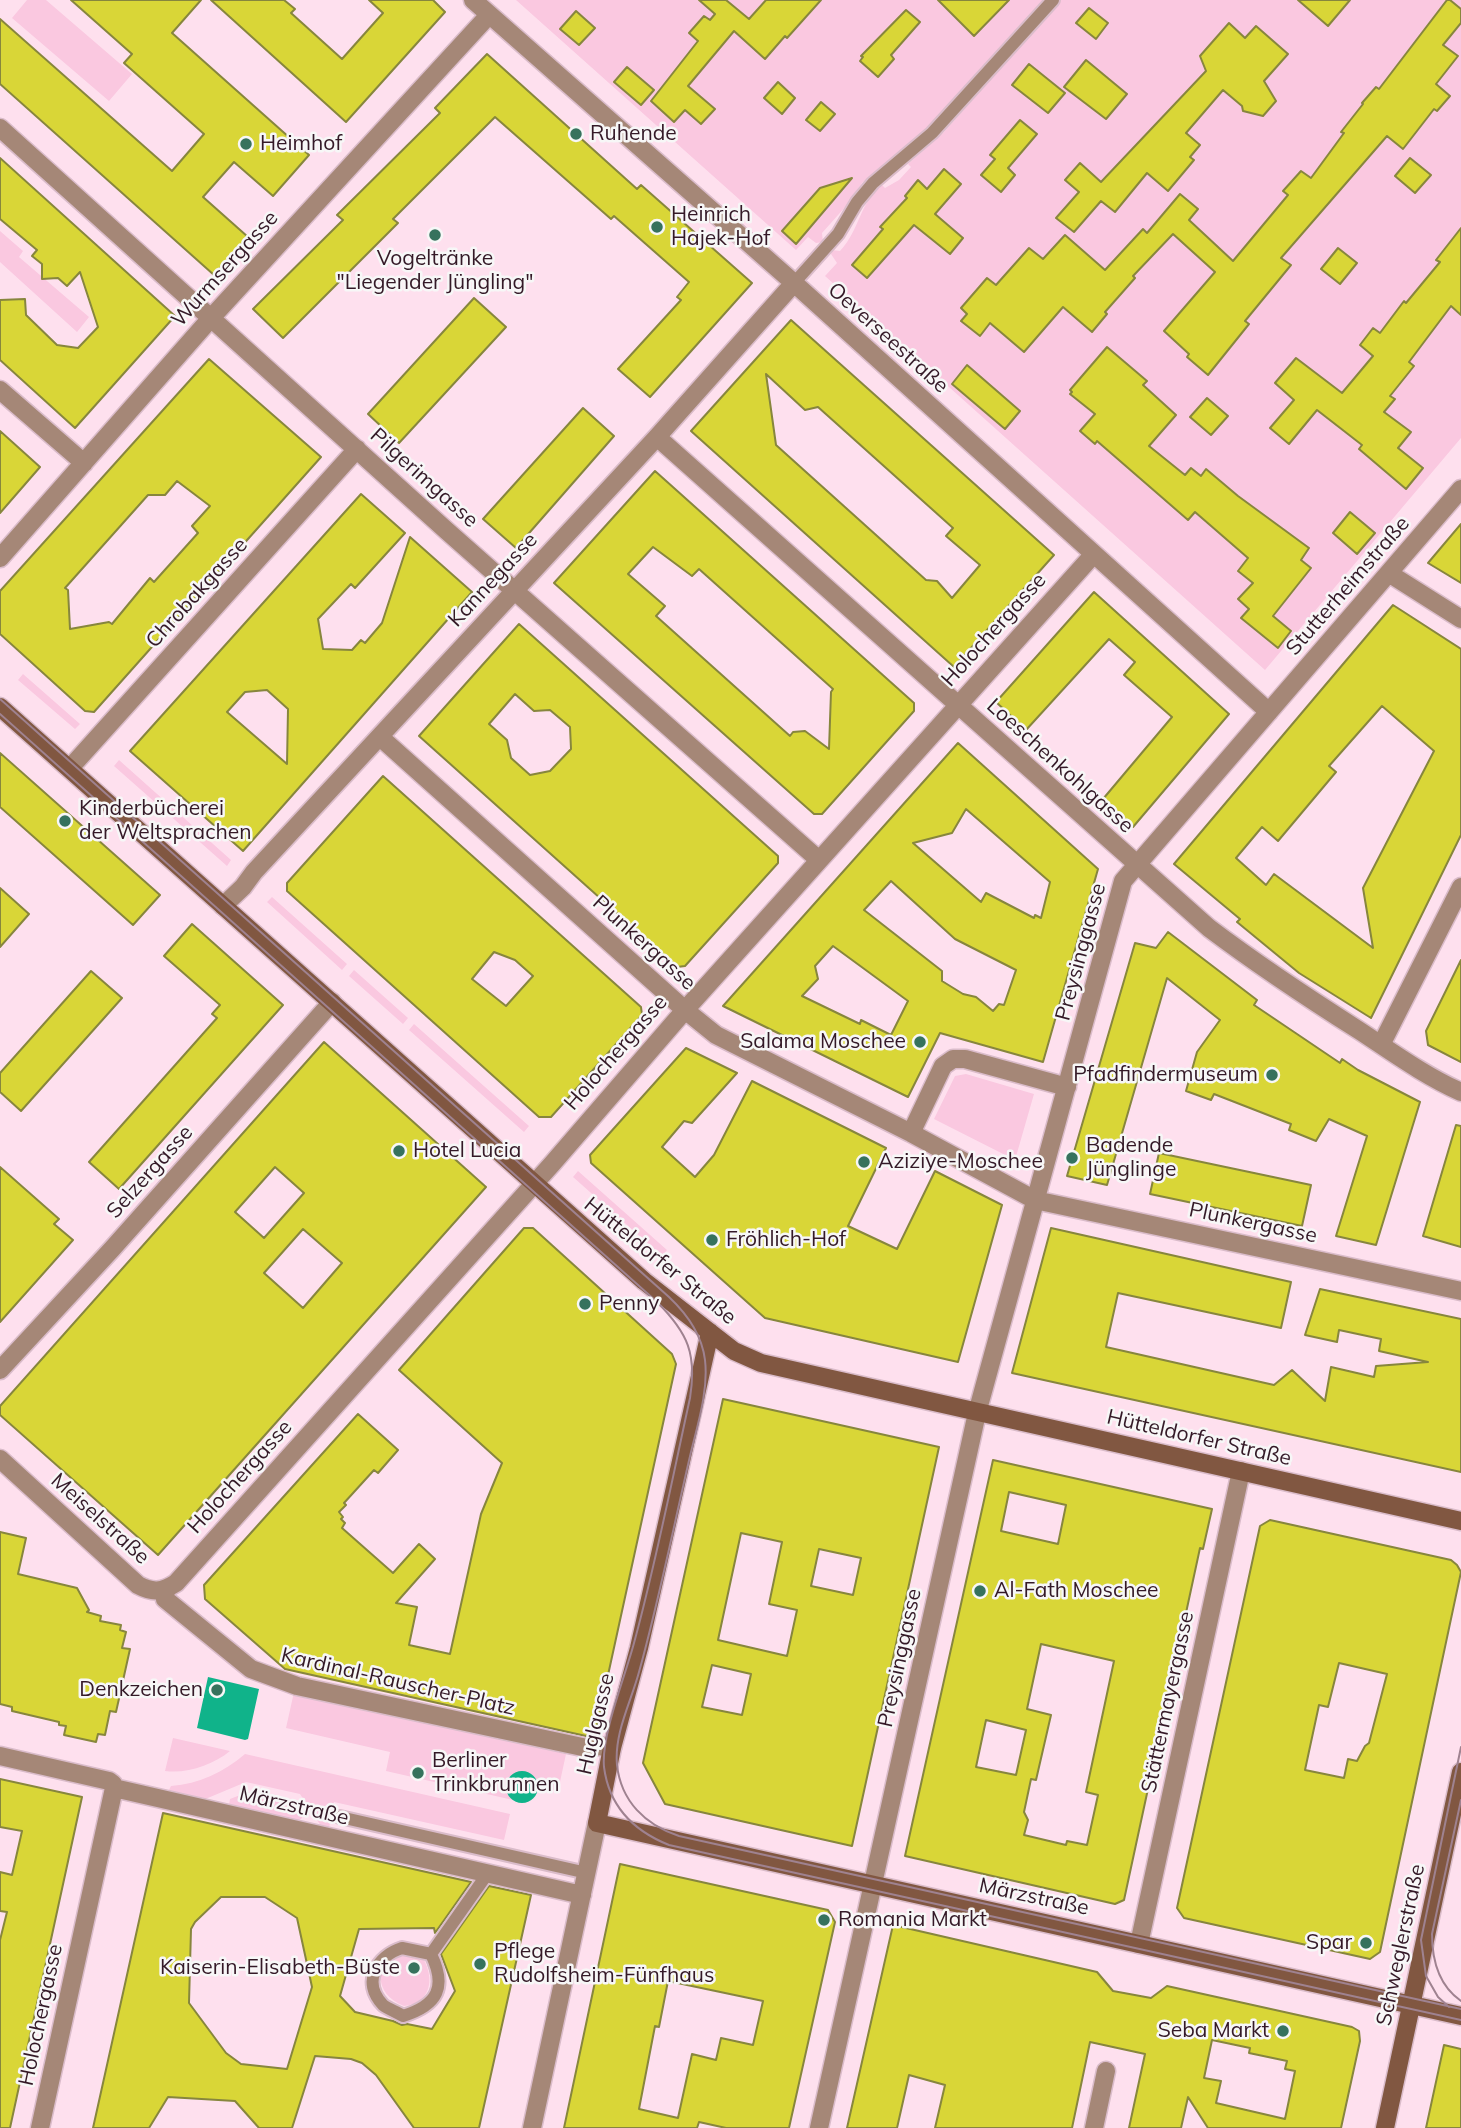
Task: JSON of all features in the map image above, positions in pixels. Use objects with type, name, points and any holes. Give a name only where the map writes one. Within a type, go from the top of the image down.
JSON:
[{"type":"street","name":"Oeverseestraße","points":[[473,0],[794,283],[1269,712]]},
{"type":"street","name":"Wurmsergasse","points":[[0,558],[211,318],[489,15]]},
{"type":"street","name":"Pilgerimgasse","points":[[0,128],[819,860]]},
{"type":"street","name":"Kannegasse","points":[[223,906],[657,437],[794,283]]},
{"type":"street","points":[[0,390],[84,463]]},
{"type":"street","name":"Loeschenkohlgasse","points":[[657,437],[1209,928],[1263,969],[1381,1045],[1446,1085],[1461,1091]]},
{"type":"street","name":"Chrobakgasse","points":[[70,768],[357,449]]},
{"type":"street","name":"Stutterheimstraße","points":[[1269,712],[1461,489]]},
{"type":"street","name":"Holochergasse","points":[[171,1586],[1093,555]]},
{"type":"street","points":[[1390,574],[1461,619]]},
{"type":"street","name":"Hütteldorfer Straße","points":[[0,707],[532,1184],[644,1281],[734,1351],[761,1363],[1461,1521]]},
{"type":"street","name":"Preysinggasse","points":[[819,2128],[977,1413],[1123,881],[1269,712]]},
{"type":"street","name":"Plunkergasse","points":[[380,737],[716,1035],[911,1133],[1035,1200],[1461,1291]]},
{"type":"street","points":[[1381,1045],[1461,887]]},
{"type":"street","name":"Selzergasse","points":[[0,1370],[332,1002]]},
{"type":"street","points":[[911,1133],[943,1066],[953,1059],[965,1059],[1067,1087]]},
{"type":"street","name":"Huglgasse","points":[[532,2128],[612,1748],[639,1648],[710,1332]]},
{"type":"street","name":"Meiselstraße","points":[[0,1459],[138,1585],[150,1592],[171,1586]]},
{"type":"street","name":"Stättermayergasse","points":[[1139,1944],[1241,1471]]},
{"type":"street","name":"Kardinal-Rauscher-Platz","points":[[171,1586],[165,1599],[251,1669],[268,1676],[297,1686],[587,1748],[612,1748]]},
{"type":"street","name":"Märzstraße","points":[[0,1756],[109,1781],[114,1788],[582,1895]]},
{"type":"street","name":"Schweglerstraße","points":[[1385,2128],[1461,1772]]},
{"type":"street","name":"Holochergasse","points":[[40,2128],[114,1788]]},
{"type":"street","name":"Märzstraße","points":[[597,1823],[1461,2016]]},
{"type":"street","points":[[1094,2128],[1106,2071]]},
{"type":"lane","points":[[794,283],[838,234],[873,183],[946,119],[1053,0]]},
{"type":"lane","points":[[340,1817],[587,1873]]},
{"type":"lane","points":[[431,1954],[488,1873]]},
{"type":"lane","points":[[402,1948],[431,1954],[439,1975],[439,1987],[422,2010],[403,2016],[383,2005],[375,1991],[372,1978],[378,1964],[388,1952],[402,1948]]},
{"type":"shaded area","points":[[27,0],[46,0],[132,74],[109,101],[12,18]]},
{"type":"shaded area","points":[[516,0],[1043,0],[928,128],[862,183],[822,233],[823,242],[816,243],[808,237],[796,250]]},
{"type":"shaded area","points":[[1061,0],[1461,0],[1461,438],[1265,670],[825,276],[837,263],[831,254],[832,250],[840,251],[847,242],[874,193],[882,185],[885,188],[899,180],[911,167],[908,164],[944,132]]},
{"type":"shaded area","points":[[0,231],[23,251],[19,257],[89,317],[77,332],[0,262]]},
{"type":"shaded area","points":[[23,674],[80,724],[75,729],[18,680]]},
{"type":"shaded area","points":[[119,760],[231,860],[227,866],[114,766]]},
{"type":"shaded area","points":[[272,897],[347,964],[342,970],[267,902]]},
{"type":"shaded area","points":[[354,970],[408,1018],[403,1024],[349,976]]},
{"type":"shaded area","points":[[414,1024],[529,1126],[524,1132],[409,1030]]},
{"type":"shaded area","points":[[966,1074],[1034,1094],[1015,1160],[934,1119],[955,1076]]},
{"type":"shaded area","points":[[578,1171],[667,1250],[662,1256],[573,1177]]},
{"type":"shaded area","points":[[208,1677],[259,1689],[248,1739],[197,1728]]},
{"type":"shaded area","points":[[294,1692],[566,1754],[558,1791],[538,1786],[536,1780],[511,1776],[506,1787],[513,1800],[386,1771],[390,1752],[286,1728]]},
{"type":"shaded area","points":[[173,1738],[230,1751],[199,1767],[165,1771]]},
{"type":"shaded area","points":[[245,1754],[510,1814],[504,1840],[334,1802],[329,1828],[321,1826],[300,1794],[246,1782],[203,1800],[169,1790],[171,1786],[211,1776]]},
{"type":"shaded area","points":[[522,1771],[533,1776],[538,1787],[533,1798],[522,1803],[511,1798],[506,1787],[511,1776]]},
{"type":"shaded area","points":[[248,1792],[288,1801],[299,1811],[302,1818],[298,1821],[229,1805],[230,1799]]},
{"type":"shaded area","points":[[407,1954],[423,1958],[429,1982],[425,1995],[420,2000],[404,2006],[386,1994],[381,1978],[387,1963]]},
{"type":"building","name":"Heimhof","points":[[71,0],[201,0],[172,33],[309,155],[273,196],[234,162],[203,197],[248,237],[214,275],[0,84],[0,19],[172,171],[204,134],[124,63],[132,54]]},
{"type":"building","points":[[211,0],[284,0],[295,9],[291,13],[342,59],[383,13],[369,0],[433,0],[445,12],[346,122]]},
{"type":"building","points":[[699,0],[726,0],[749,19],[766,0],[821,0],[765,59],[734,31],[688,86],[715,109],[701,124],[685,110],[674,122],[651,101],[698,41],[689,33],[704,16],[710,20],[715,14]]},
{"type":"building","points":[[938,0],[1009,0],[974,36]]},
{"type":"building","points":[[1298,0],[1350,0],[1328,26]]},
{"type":"building","points":[[1447,0],[1461,9],[1461,23],[1443,45],[1458,56],[1436,84],[1450,96],[1437,111],[1434,109],[1403,149],[1387,136],[1281,258],[1291,265],[1245,321],[1249,324],[1208,375],[1187,357],[1189,354],[1164,331],[1215,272],[1173,234],[1133,276],[1135,278],[1105,312],[1107,314],[1092,332],[1063,307],[1024,352],[990,323],[980,336],[961,321],[967,314],[961,308],[987,278],[996,285],[1029,248],[1043,259],[1065,235],[1105,270],[1143,229],[1147,233],[1180,194],[1198,209],[1189,220],[1233,261],[1288,195],[1283,191],[1301,171],[1311,178],[1362,103],[1376,87],[1379,89]]},
{"type":"building","points":[[1089,8],[1108,23],[1096,39],[1076,23]]},
{"type":"building","points":[[906,10],[920,22],[891,55],[894,59],[878,77],[860,61],[863,57],[861,56]]},
{"type":"building","points":[[576,11],[595,28],[579,45],[560,29]]},
{"type":"building","points":[[1229,23],[1245,38],[1256,26],[1288,54],[1264,81],[1276,101],[1263,116],[1243,111],[1242,106],[1223,90],[1186,133],[1200,145],[1190,157],[1194,160],[1168,191],[1147,173],[1115,212],[1101,201],[1074,232],[1056,218],[1079,192],[1065,180],[1080,163],[1101,182],[1206,71],[1200,56]]},
{"type":"building","name":"Heinrich Hajek-Hof","points":[[487,54],[637,189],[641,185],[752,283],[650,397],[618,369],[681,300],[677,297],[689,282],[614,216],[611,219],[495,117],[393,219],[398,223],[283,338],[253,309],[343,220],[337,215],[440,113],[435,108]]},
{"type":"building","points":[[1086,60],[1127,94],[1106,119],[1064,87]]},
{"type":"building","points":[[1029,64],[1065,93],[1048,113],[1012,85]]},
{"type":"building","points":[[627,67],[654,90],[641,105],[614,82]]},
{"type":"building","points":[[778,82],[795,98],[782,114],[764,98]]},
{"type":"building","points":[[821,102],[835,114],[820,131],[806,120]]},
{"type":"building","points":[[1020,120],[1037,134],[1008,168],[1015,175],[1001,192],[981,175],[995,159],[990,155]]},
{"type":"building","points":[[0,158],[175,316],[75,428],[0,360],[0,300],[25,299],[26,315],[57,345],[78,348],[98,327],[80,272],[67,286],[58,278],[42,279],[42,264],[32,256],[37,250],[0,219]]},
{"type":"building","points":[[1410,158],[1431,175],[1415,193],[1395,176]]},
{"type":"building","points":[[944,169],[961,184],[935,214],[963,238],[950,254],[914,225],[867,278],[852,265],[883,229],[880,227],[907,198],[905,196],[918,180],[927,189]]},
{"type":"building","points":[[852,178],[796,244],[782,231],[820,188]]},
{"type":"building","points":[[1461,228],[1461,315],[1451,306],[1409,362],[1414,366],[1390,396],[1395,399],[1384,412],[1411,432],[1398,448],[1423,468],[1406,489],[1359,449],[1362,445],[1317,410],[1289,444],[1270,428],[1294,400],[1275,383],[1296,358],[1342,393],[1373,356],[1360,345],[1373,328],[1380,333],[1404,301],[1406,303],[1440,262],[1436,260]]},
{"type":"building","points":[[1338,248],[1357,263],[1340,284],[1321,269]]},
{"type":"building","points":[[474,298],[506,327],[399,443],[368,414]]},
{"type":"building","points":[[791,320],[1054,555],[954,667],[691,431]],"holes":[[[766,374],[805,410],[818,407],[953,528],[946,536],[980,565],[952,598],[937,581],[926,580],[776,445]]]},
{"type":"building","points":[[1107,347],[1147,381],[1143,385],[1176,415],[1149,446],[1185,475],[1191,468],[1201,476],[1206,469],[1309,548],[1301,560],[1311,568],[1273,616],[1291,631],[1278,648],[1241,618],[1249,609],[1238,599],[1253,583],[1238,571],[1248,558],[1195,512],[1188,520],[1097,441],[1095,444],[1080,431],[1095,414],[1070,394],[1070,390]]},
{"type":"building","points":[[209,359],[321,457],[94,712],[85,711],[0,634],[0,591]],"holes":[[[177,481],[210,506],[192,526],[198,533],[154,582],[150,578],[112,624],[109,622],[70,629],[68,590],[65,588],[148,495],[165,495]]]},
{"type":"building","points":[[967,365],[1020,411],[1005,429],[952,384]]},
{"type":"building","points":[[1207,398],[1228,416],[1211,435],[1190,417]]},
{"type":"building","points":[[583,408],[614,436],[516,548],[483,519]]},
{"type":"building","points":[[0,431],[40,467],[0,513]]},
{"type":"building","points":[[655,471],[914,703],[914,711],[822,814],[814,814],[554,583]],"holes":[[[653,547],[692,576],[699,569],[833,689],[829,749],[805,731],[793,732],[790,736],[656,616],[665,606],[628,574]]]},
{"type":"building","points":[[361,494],[405,533],[355,588],[351,584],[318,619],[323,649],[352,650],[361,640],[365,643],[382,623],[410,537],[472,592],[243,851],[130,751]],"holes":[[[267,690],[288,709],[287,764],[227,712],[245,692]]]},
{"type":"building","points":[[1350,512],[1375,533],[1357,554],[1333,533]]},
{"type":"building","points":[[1461,524],[1461,583],[1428,563]]},
{"type":"building","points":[[1094,592],[1229,714],[1133,827],[1103,799],[1172,717],[1124,675],[1135,662],[1109,639],[1026,730],[996,702]]},
{"type":"building","points":[[1393,605],[1461,649],[1461,835],[1371,1018],[1299,973],[1237,922],[1240,919],[1174,864]],"holes":[[[1382,706],[1434,751],[1363,888],[1373,948],[1274,874],[1266,885],[1236,858],[1262,827],[1278,841],[1336,772],[1329,766]]]},
{"type":"building","points":[[519,624],[778,856],[778,863],[685,966],[677,967],[419,736]],"holes":[[[515,694],[534,711],[550,710],[570,727],[571,749],[550,771],[530,775],[511,758],[507,740],[489,724]]]},
{"type":"building","points":[[958,743],[1098,869],[1043,1062],[940,1033],[908,1097],[723,1006]],"holes":[[[966,809],[1050,882],[1041,918],[1035,915],[1034,918],[986,893],[981,902],[913,843],[952,833]],[[891,881],[955,939],[1016,970],[1004,1005],[999,1004],[993,1011],[976,997],[963,994],[942,981],[942,971],[864,910]],[[833,946],[908,1001],[891,1035],[861,1020],[860,1024],[802,996],[818,979],[815,966]]]},
{"type":"building","points":[[0,753],[160,895],[133,925],[0,807]]},
{"type":"building","points":[[383,776],[641,1007],[642,1015],[551,1117],[539,1117],[287,891],[287,883]],"holes":[[[494,952],[515,960],[533,976],[506,1006],[472,979]]]},
{"type":"building","points":[[0,888],[29,914],[0,947]]},
{"type":"building","points":[[192,924],[283,1005],[119,1189],[89,1162],[217,1018],[212,1014],[220,1005],[164,956]]},
{"type":"building","points":[[1168,932],[1257,1000],[1254,1005],[1340,1063],[1342,1059],[1420,1102],[1376,1245],[1336,1236],[1367,1136],[1329,1119],[1316,1141],[1289,1130],[1291,1124],[1214,1094],[1211,1100],[1186,1091],[1197,1052],[1220,1020],[1167,978],[1107,1185],[1067,1176],[1135,943],[1156,948]]},
{"type":"building","points":[[1461,960],[1461,1062],[1428,1045],[1426,1031]]},
{"type":"building","points":[[91,971],[122,998],[21,1111],[0,1092],[0,1073]]},
{"type":"building","points":[[324,1042],[486,1187],[158,1555],[0,1415],[0,1406]],"holes":[[[275,1167],[304,1193],[264,1238],[235,1212]],[[303,1229],[342,1263],[303,1308],[264,1273]]]},
{"type":"building","points":[[686,1048],[737,1073],[692,1123],[684,1121],[662,1147],[695,1177],[714,1155],[752,1081],[886,1148],[848,1226],[897,1249],[935,1171],[1002,1205],[958,1362],[765,1318],[591,1163],[590,1155]]},
{"type":"building","points":[[1456,1125],[1461,1126],[1461,1247],[1423,1236]]},
{"type":"building","points":[[1159,1153],[1311,1185],[1302,1226],[1150,1194]]},
{"type":"building","points":[[0,1167],[59,1219],[54,1224],[73,1240],[0,1322]]},
{"type":"building","points":[[524,1228],[533,1228],[672,1354],[676,1364],[596,1730],[586,1736],[285,1669],[205,1599],[204,1585],[358,1414],[398,1450],[378,1473],[374,1470],[344,1503],[346,1505],[339,1512],[345,1523],[342,1528],[393,1573],[419,1544],[435,1559],[396,1603],[417,1607],[409,1645],[450,1654],[481,1514],[502,1463],[399,1370]]},
{"type":"building","points":[[1051,1228],[1291,1282],[1281,1328],[1118,1293],[1106,1347],[1274,1385],[1292,1370],[1325,1401],[1331,1367],[1374,1377],[1376,1366],[1428,1362],[1379,1351],[1381,1339],[1339,1330],[1337,1342],[1305,1335],[1320,1289],[1461,1319],[1461,1472],[1012,1373]]},
{"type":"building","points":[[723,1399],[939,1447],[852,1846],[665,1804],[643,1763]],"holes":[[[741,1533],[782,1542],[769,1604],[797,1610],[787,1656],[718,1640]],[[819,1549],[861,1558],[853,1595],[811,1586]],[[712,1665],[751,1674],[742,1715],[702,1707]]]},
{"type":"building","points":[[993,1460],[1212,1509],[1203,1549],[1200,1548],[1124,1900],[1115,1904],[905,1856]],"holes":[[[1009,1492],[1066,1505],[1058,1544],[1001,1531]],[[1041,1644],[1114,1661],[1086,1792],[1098,1795],[1087,1845],[1067,1841],[1066,1845],[1024,1835],[1028,1820],[1024,1812],[1031,1779],[1036,1780],[1051,1715],[1027,1709]],[[986,1720],[1026,1730],[1016,1775],[976,1767]]]},
{"type":"building","points":[[1270,1520],[1451,1560],[1461,1572],[1380,1952],[1370,1959],[1184,1918],[1177,1908],[1260,1526]],"holes":[[[1339,1663],[1387,1674],[1369,1743],[1357,1761],[1348,1759],[1344,1778],[1305,1770],[1319,1705],[1328,1707]]]},
{"type":"building","points":[[0,1532],[26,1538],[18,1574],[77,1588],[89,1610],[87,1612],[101,1616],[100,1621],[121,1625],[120,1630],[126,1632],[122,1648],[130,1649],[116,1712],[110,1711],[105,1735],[98,1734],[96,1742],[64,1735],[66,1726],[59,1725],[59,1722],[12,1711],[12,1707],[0,1704]]},
{"type":"building","points":[[0,1779],[82,1797],[10,2128],[0,2128],[0,1940],[7,1912],[0,1911],[0,1872],[12,1875],[22,1831],[0,1827]]},
{"type":"building","name":"Pflege Rudolfsheim-Fünfhaus","points":[[163,1813],[471,1882],[435,1933],[434,1928],[359,1929],[340,1996],[355,2012],[402,2025],[432,2029],[455,1991],[441,1954],[489,1886],[531,1895],[479,2128],[414,2128],[376,2075],[362,2063],[351,2059],[315,2056],[292,2128],[259,2128],[235,2101],[168,2097],[149,2128],[93,2128]],"holes":[[[221,1897],[265,1897],[297,1918],[312,1987],[287,2069],[241,2064],[226,2053],[189,2003],[191,1929],[195,1922]]]},
{"type":"building","points":[[620,1864],[828,1910],[835,1922],[789,2128],[726,2128],[699,2122],[697,2128],[564,2128]],"holes":[[[668,1981],[763,2001],[753,2045],[721,2038],[716,2060],[692,2054],[678,2118],[639,2109],[655,2026],[659,2027]]]},
{"type":"building","points":[[893,1925],[1097,1972],[1113,1991],[1151,1998],[1167,1986],[1352,2027],[1359,2031],[1360,2041],[1341,2128],[1208,2128],[1188,2097],[1181,2128],[1129,2128],[1145,2054],[1090,2042],[1072,2128],[935,2128],[945,2085],[909,2075],[897,2128],[847,2128]],"holes":[[[1212,2040],[1250,2048],[1249,2053],[1287,2061],[1285,2069],[1295,2071],[1285,2119],[1216,2103],[1221,2081],[1204,2078]]]},
{"type":"building","points":[[1444,2045],[1461,2049],[1461,2128],[1426,2128]]},
{"type":"tram line","points":[[0,699],[669,1297],[693,1325],[705,1360],[703,1399],[652,1621],[618,1741],[619,1778],[629,1800],[645,1818],[679,1836],[1461,2009]]},
{"type":"tram line","points":[[0,714],[657,1302],[683,1334],[691,1356],[690,1398],[650,1582],[610,1723],[604,1754],[604,1767],[611,1794],[634,1824],[669,1845],[1461,2020]]},
{"type":"tram line","points":[[1449,2007],[1438,1997],[1426,1976],[1421,1940],[1461,1747]]},
{"type":"tram line","points":[[1461,1800],[1432,1934],[1438,1971],[1453,1995],[1461,2001]]},
{"type":"place","name":"Ruhende","points":[[576,134]]},
{"type":"place","name":"Heimhof","points":[[246,144]]},
{"type":"place","name":"Heinrich Hajek-Hof","points":[[657,227]]},
{"type":"place","name":"Vogeltränke \"Liegender Jüngling\"","points":[[435,235]]},
{"type":"place","name":"Kinderbücherei der Weltsprachen","points":[[65,821]]},
{"type":"place","name":"Salama Moschee","points":[[920,1042]]},
{"type":"place","name":"Pfadfindermuseum","points":[[1272,1075]]},
{"type":"place","name":"Hotel Lucia","points":[[399,1151]]},
{"type":"place","name":"Badende Jünglinge","points":[[1072,1158]]},
{"type":"place","name":"Aziziye-Moschee","points":[[864,1162]]},
{"type":"place","name":"Fröhlich-Hof","points":[[712,1240]]},
{"type":"place","name":"Penny","points":[[585,1304]]},
{"type":"place","name":"Al-Fath Moschee","points":[[980,1591]]},
{"type":"place","name":"Denkzeichen","points":[[217,1690]]},
{"type":"place","name":"Berliner Trinkbrunnen","points":[[418,1773]]},
{"type":"place","name":"Romania Markt","points":[[824,1920]]},
{"type":"place","name":"Spar","points":[[1366,1943]]},
{"type":"place","name":"Pflege Rudolfsheim-Fünfhaus","points":[[480,1964]]},
{"type":"place","name":"Kaiserin-Elisabeth-Büste","points":[[414,1968]]},
{"type":"place","name":"Seba Markt","points":[[1283,2031]]}]
